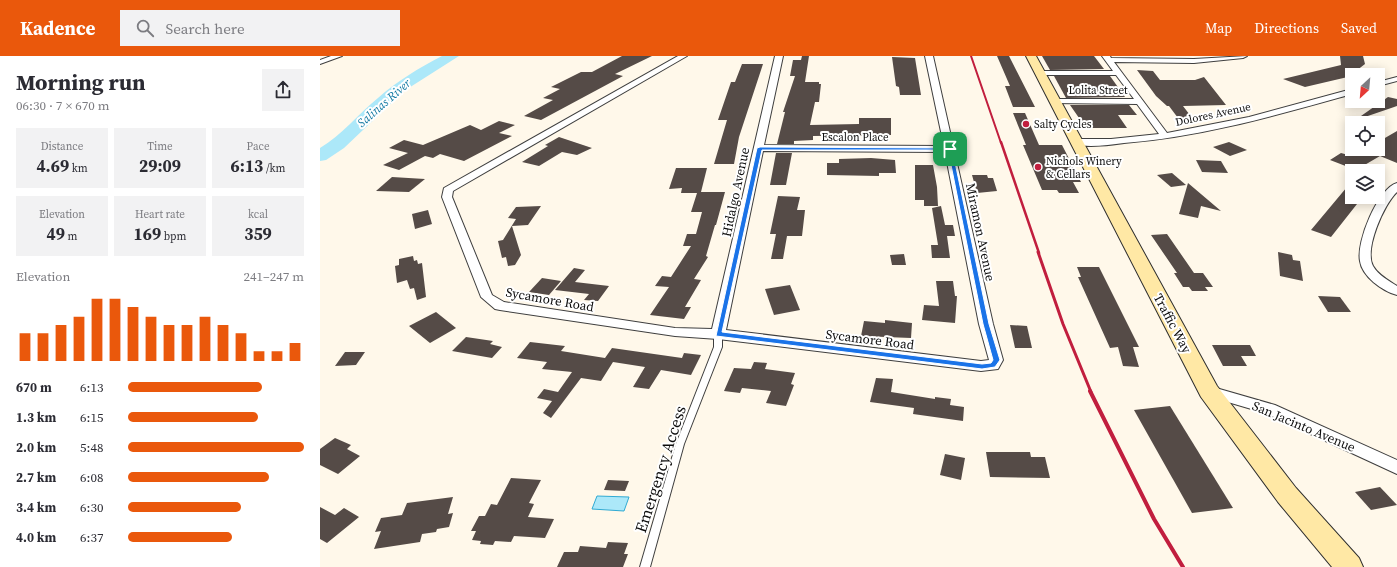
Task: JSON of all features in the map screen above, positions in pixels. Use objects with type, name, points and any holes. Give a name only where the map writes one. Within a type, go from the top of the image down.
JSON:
[{"type":"street","points":[[320,62],[338,56]]},
{"type":"street","name":"Sycamore Road","points":[[683,56],[448,190],[447,197],[487,297],[500,306],[675,332],[718,334],[982,366],[993,365]]},
{"type":"street","name":"Hidalgo Avenue","points":[[718,334],[779,56]]},
{"type":"street","name":"Miramon Avenue","points":[[929,56],[986,324],[996,360],[993,365]]},
{"type":"street","name":"Traffic Way","points":[[1031,56],[1210,391],[1287,495],[1349,567]]},
{"type":"street","points":[[1108,58],[1194,61],[1243,56]]},
{"type":"street","points":[[1108,58],[1117,73],[1141,102],[1165,136]]},
{"type":"street","points":[[1040,73],[1117,73]]},
{"type":"street","points":[[1385,82],[1397,79]]},
{"type":"street","name":"Dolores Avenue","points":[[1076,142],[1123,141],[1216,128],[1345,94]]},
{"type":"street","name":"Lolita Street","points":[[1054,101],[1141,102]]},
{"type":"street","name":"Escalon Place","points":[[760,148],[950,149]]},
{"type":"street","points":[[1397,186],[1383,200],[1375,220],[1365,257],[1372,272],[1382,284],[1397,291]]},
{"type":"street","name":"San Jacinto Avenue","points":[[1210,391],[1270,409],[1397,467]]},
{"type":"lane","name":"Emergency Access","points":[[645,567],[680,444],[718,347],[718,334]]},
{"type":"water","points":[[597,496],[629,497],[624,511],[592,509]]},
{"type":"building","points":[[622,56],[652,56],[615,74],[623,76],[541,120],[524,116],[553,100],[543,98],[560,89],[551,87],[581,72],[592,72]]},
{"type":"building","points":[[802,56],[809,56],[805,82],[819,82],[819,84],[821,84],[819,102],[815,102],[810,125],[859,124],[859,118],[891,118],[891,135],[813,136],[813,140],[794,141],[794,144],[777,144],[785,112],[783,112],[795,76],[790,76],[793,60],[801,60]]},
{"type":"building","points":[[997,56],[1009,56],[1035,107],[1013,107],[1005,86],[1010,86]]},
{"type":"building","points":[[1042,56],[1094,56],[1104,69],[1050,70]]},
{"type":"building","points":[[1340,56],[1363,56],[1365,64],[1360,68],[1345,68],[1345,78],[1305,87],[1283,79],[1341,65]]},
{"type":"building","points":[[892,57],[915,58],[921,95],[900,95],[899,87],[896,86]]},
{"type":"building","points":[[742,64],[763,64],[739,137],[734,164],[714,164],[727,120],[718,120],[731,82],[735,82]]},
{"type":"building","points":[[1137,70],[1153,71],[1160,80],[1195,80],[1204,77],[1226,105],[1183,106],[1196,123],[1181,122],[1169,106],[1167,106],[1156,96]]},
{"type":"building","points":[[1054,76],[1110,76],[1125,97],[1066,98]]},
{"type":"building","points":[[1388,97],[1397,99],[1397,106],[1368,116],[1361,116],[1372,108],[1385,108],[1385,99]]},
{"type":"building","points":[[1070,105],[1129,105],[1137,115],[1118,115],[1127,128],[1086,128]]},
{"type":"building","points":[[1013,113],[1025,113],[1039,145],[1062,145],[1081,182],[1073,182],[1079,193],[1059,193],[1057,190],[1042,190],[1023,145],[1026,145]]},
{"type":"building","points":[[499,121],[515,125],[499,133],[512,136],[464,161],[440,154],[433,158],[425,156],[399,170],[383,165],[408,153],[389,148],[404,140],[423,145],[470,125],[481,130]]},
{"type":"building","points":[[1397,131],[1397,163],[1380,156],[1385,156],[1385,138]]},
{"type":"building","points":[[559,137],[592,148],[577,155],[562,152],[539,166],[522,162],[548,146],[545,145]]},
{"type":"building","points":[[1229,142],[1247,150],[1230,156],[1213,147]]},
{"type":"building","points":[[776,153],[792,153],[786,185],[770,185]]},
{"type":"building","points":[[1341,153],[1345,154],[1345,156],[1380,156],[1366,164],[1345,164],[1345,166],[1330,160]]},
{"type":"building","points":[[871,158],[895,160],[896,173],[879,173],[879,176],[827,175],[827,163],[839,163],[839,159]]},
{"type":"building","points":[[1196,160],[1221,161],[1228,173],[1202,172]]},
{"type":"building","points":[[915,165],[933,165],[937,187],[938,206],[924,206],[924,200],[915,200]]},
{"type":"building","points":[[676,168],[707,168],[701,192],[725,192],[706,256],[708,257],[694,279],[701,280],[685,307],[691,307],[684,319],[650,315],[669,287],[655,286],[662,276],[671,277],[691,246],[683,246],[687,234],[696,234],[702,212],[691,212],[697,193],[681,193],[682,188],[669,189]]},
{"type":"building","points":[[1172,173],[1186,185],[1171,187],[1157,175]]},
{"type":"building","points":[[972,175],[987,175],[988,178],[993,178],[997,191],[977,193]]},
{"type":"building","points":[[392,177],[425,179],[409,192],[376,191]]},
{"type":"building","points":[[1188,183],[1221,211],[1201,206],[1198,218],[1179,214]]},
{"type":"building","points":[[1345,189],[1345,204],[1357,204],[1331,237],[1311,230]]},
{"type":"building","points":[[778,196],[800,197],[797,210],[805,210],[802,236],[787,236],[783,259],[771,259],[776,234],[770,234]]},
{"type":"building","points":[[541,206],[528,225],[512,226],[521,255],[515,265],[508,266],[506,257],[502,258],[498,241],[503,240],[516,219],[508,218],[516,207]]},
{"type":"building","points":[[941,206],[945,225],[953,225],[955,236],[947,236],[950,258],[932,258],[931,245],[938,245],[932,208]]},
{"type":"building","points":[[428,210],[432,224],[415,229],[412,214]]},
{"type":"building","points":[[1167,234],[1194,273],[1203,273],[1213,287],[1205,287],[1208,291],[1192,291],[1189,287],[1183,287],[1174,273],[1177,273],[1151,235]]},
{"type":"building","points":[[1278,252],[1292,255],[1293,260],[1300,261],[1303,281],[1280,276]]},
{"type":"building","points":[[904,254],[906,265],[892,265],[890,255]]},
{"type":"building","points":[[413,256],[414,261],[417,260],[418,264],[422,263],[426,297],[417,300],[414,288],[410,289],[407,280],[397,283],[395,266],[399,265],[399,259]]},
{"type":"building","points":[[1077,267],[1099,267],[1139,347],[1133,347],[1139,367],[1123,366],[1118,347],[1110,348],[1078,277],[1081,277]]},
{"type":"building","points":[[574,268],[585,270],[575,282],[609,286],[598,301],[584,300],[589,294],[555,290]]},
{"type":"building","points":[[542,278],[561,281],[549,295],[529,292]]},
{"type":"building","points":[[936,281],[953,281],[955,296],[957,296],[955,323],[922,320],[924,305],[939,306]]},
{"type":"building","points":[[790,285],[800,310],[774,315],[765,289]]},
{"type":"building","points":[[1318,296],[1340,297],[1351,312],[1328,312]]},
{"type":"building","points":[[436,312],[456,328],[430,343],[409,326]]},
{"type":"building","points":[[885,320],[912,323],[911,338],[861,336],[864,321],[885,323]]},
{"type":"building","points":[[1010,325],[1027,326],[1032,348],[1015,348]]},
{"type":"building","points":[[466,337],[493,341],[490,344],[502,347],[492,358],[452,351]]},
{"type":"building","points":[[530,342],[565,346],[561,351],[605,358],[612,348],[682,358],[684,353],[701,355],[691,375],[661,370],[649,389],[633,387],[645,367],[613,362],[601,381],[581,378],[551,418],[543,413],[552,401],[537,398],[544,389],[558,392],[572,372],[542,369],[547,362],[517,358]]},
{"type":"building","points":[[1212,345],[1250,345],[1256,356],[1241,356],[1247,366],[1223,366]]},
{"type":"building","points":[[345,352],[365,352],[356,365],[335,366]]},
{"type":"building","points":[[754,362],[767,363],[765,369],[795,373],[791,384],[794,385],[786,406],[766,403],[771,391],[742,388],[740,393],[724,391],[734,368],[751,369]]},
{"type":"building","points":[[876,378],[893,379],[891,392],[935,399],[935,397],[951,399],[950,405],[964,407],[963,421],[913,414],[914,408],[870,402]]},
{"type":"building","points":[[1170,406],[1233,508],[1192,513],[1134,410]]},
{"type":"building","points":[[335,438],[351,445],[347,449],[360,456],[338,474],[320,465],[320,449]]},
{"type":"building","points":[[986,452],[1030,452],[1031,457],[1045,457],[1050,478],[990,477]]},
{"type":"building","points":[[945,454],[965,458],[961,480],[940,475]]},
{"type":"building","points":[[511,478],[541,480],[529,503],[534,504],[528,517],[554,519],[545,538],[514,536],[511,542],[495,541],[493,545],[480,544],[481,541],[472,540],[476,531],[471,531],[479,516],[485,516],[491,504],[497,505]]},
{"type":"building","points":[[608,480],[629,481],[625,491],[604,490]]},
{"type":"building","points":[[1380,487],[1397,505],[1371,510],[1355,492]]},
{"type":"building","points":[[453,497],[448,514],[453,513],[449,527],[437,529],[436,532],[422,534],[420,542],[374,549],[381,531],[375,532],[381,518],[402,515],[407,503]]},
{"type":"building","points":[[320,507],[335,515],[344,508],[359,517],[327,543],[320,539]]},
{"type":"building","points":[[608,542],[628,543],[624,554],[628,554],[623,567],[557,567],[564,552],[578,552],[580,546],[606,548]]},
{"type":"waterway","name":"Salinas River","points":[[320,156],[338,144],[383,101],[399,88],[452,56]]},
{"type":"railway","points":[[971,56],[1001,143]]},
{"type":"railway","points":[[1001,142],[1039,253]]},
{"type":"railway","points":[[1038,252],[1063,324],[1091,392]]},
{"type":"railway","points":[[1090,391],[1154,519],[1183,567]]},
{"type":"place","name":"Salty Cycles","points":[[1026,124]]},
{"type":"place","name":"Nichols Winery & Cellars","points":[[1038,167]]},
{"type":"route","points":[[760,148],[950,149],[986,324],[996,360],[993,365],[982,366],[718,334],[760,148]]}]
